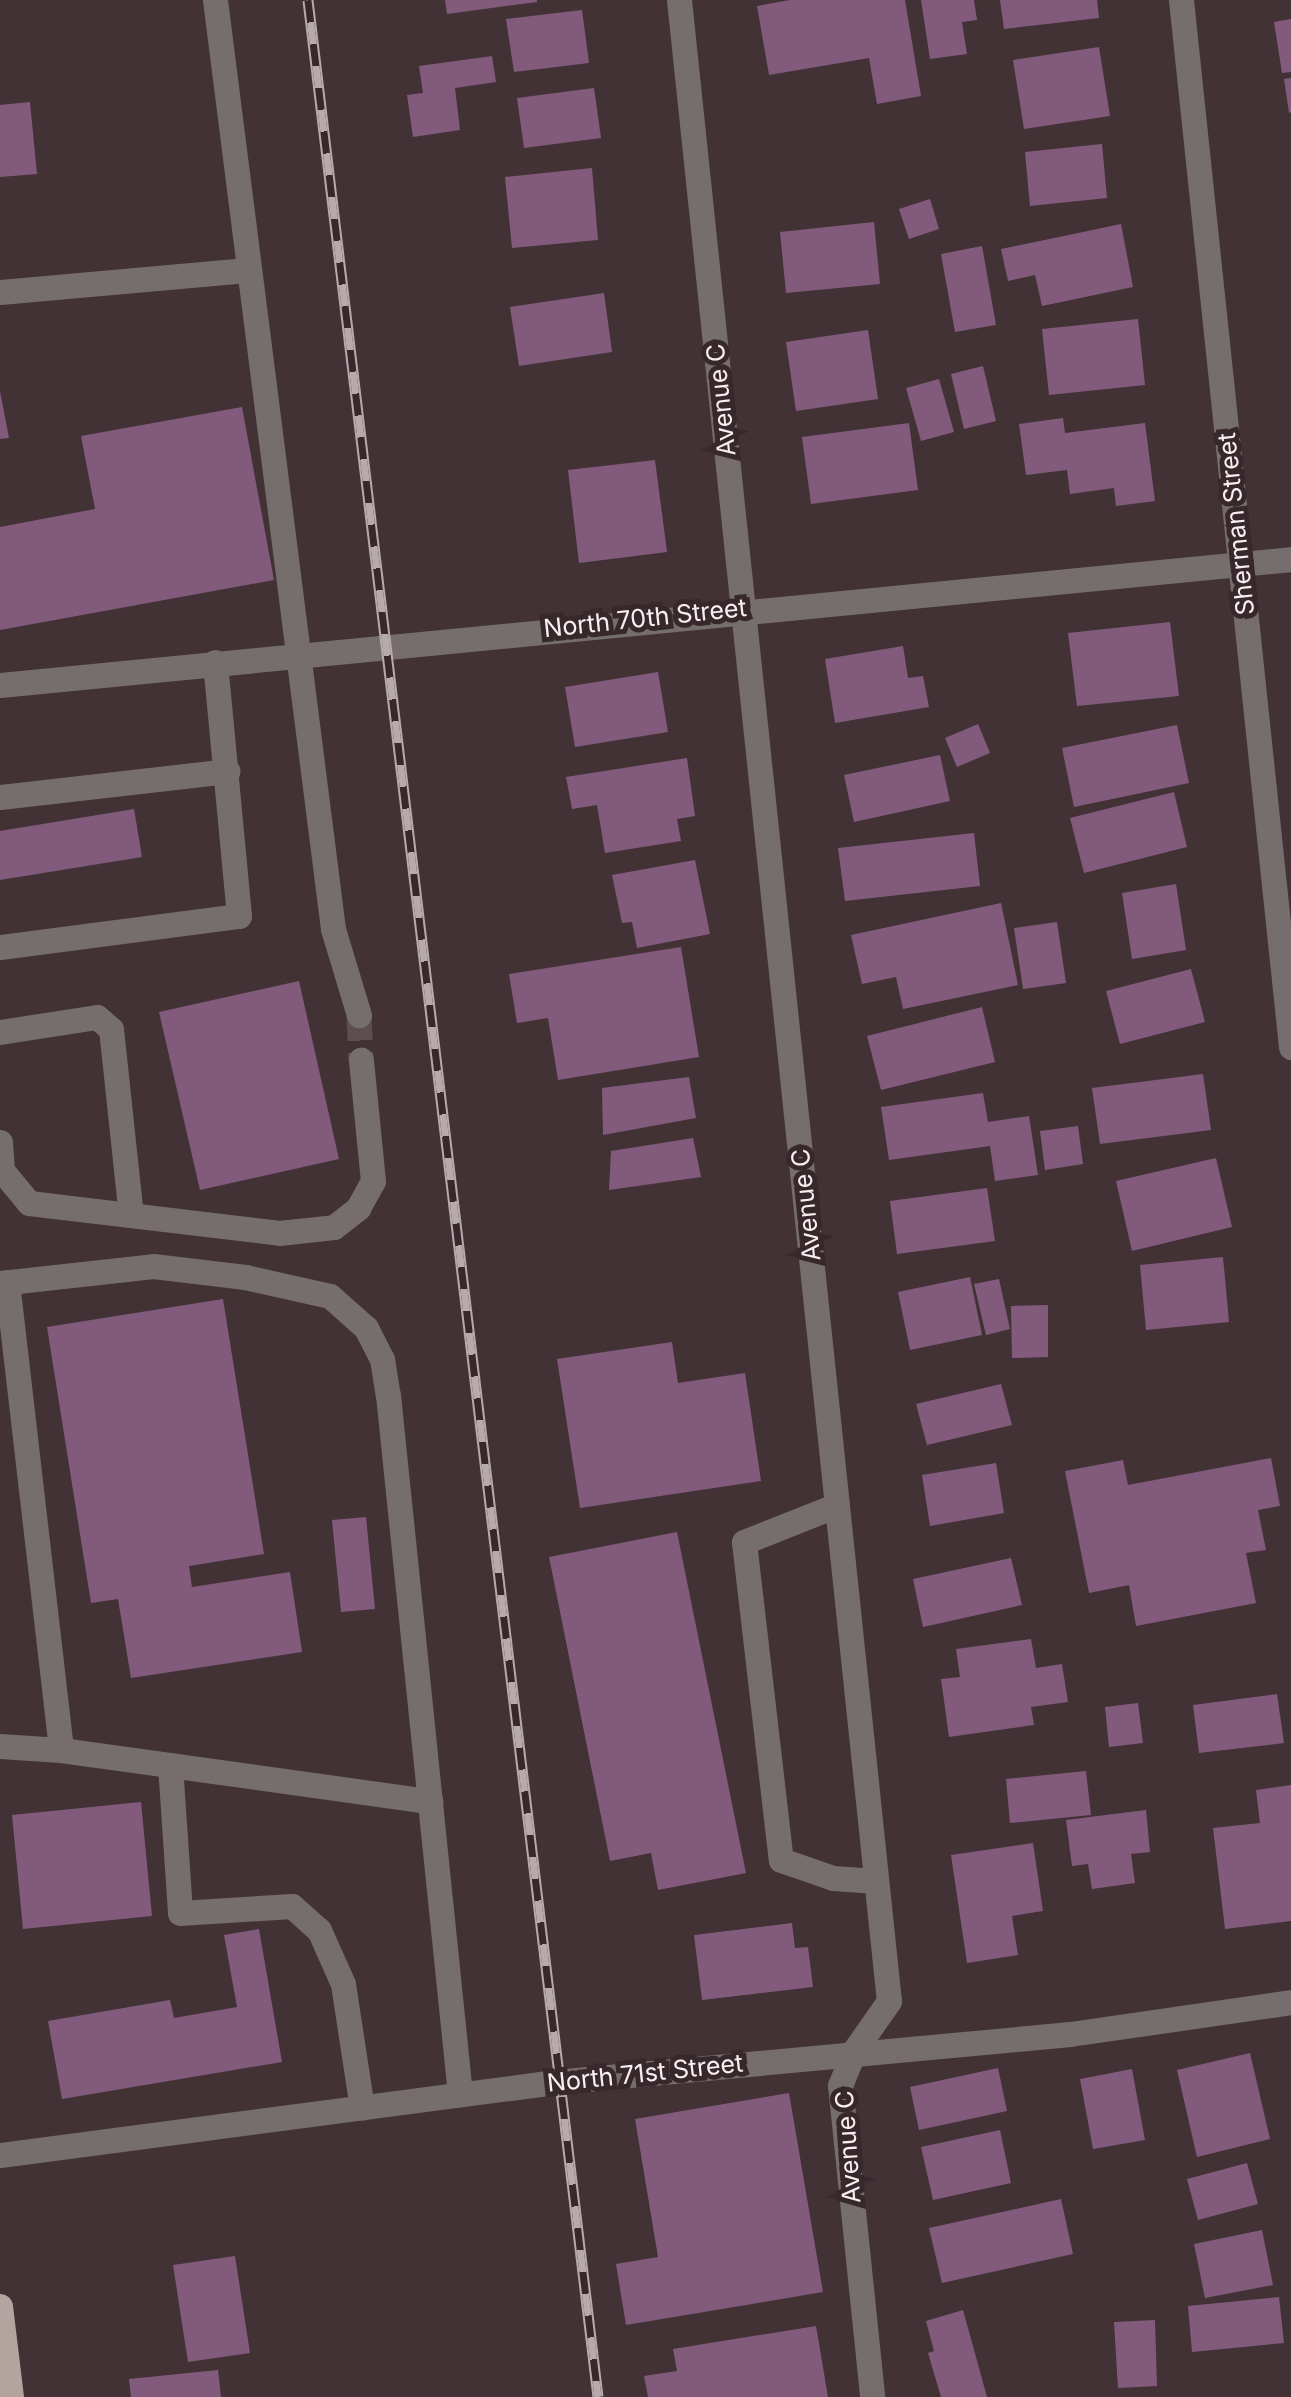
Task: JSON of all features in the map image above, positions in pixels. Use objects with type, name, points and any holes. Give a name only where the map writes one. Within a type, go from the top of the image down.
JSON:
[{"type":"main road","points":[[0,2306],[3,2360],[11,2397]]},
{"type":"street","points":[[215,0],[294,654],[333,930],[358,1016]]},
{"type":"street","name":"Avenue C","points":[[679,0],[889,2002],[854,2051],[840,2085],[872,2397]]},
{"type":"street","name":"Sherman Street","points":[[1182,0],[1291,1047]]},
{"type":"street","points":[[0,292],[248,270]]},
{"type":"street","name":"North 70th Street","points":[[0,684],[742,608],[1291,559]]},
{"type":"street","points":[[0,947],[239,916],[215,662]]},
{"type":"street","points":[[0,796],[228,771]]},
{"type":"street","points":[[0,1032],[98,1017],[110,1029],[131,1215]]},
{"type":"street","points":[[0,1142],[1,1168],[29,1203],[279,1233],[334,1227],[358,1208],[373,1182],[361,1060]]},
{"type":"street","points":[[60,1750],[4,1283],[154,1266],[245,1277],[330,1296],[366,1328],[382,1360],[388,1395],[460,2094]]},
{"type":"street","points":[[837,1506],[744,1542],[782,1860],[833,1878],[876,1881]]},
{"type":"street","points":[[0,1746],[60,1750],[430,1801]]},
{"type":"street","points":[[170,1765],[180,1913],[292,1906],[319,1930],[344,1984],[362,2108]]},
{"type":"street","name":"North 71st Street","points":[[0,2155],[460,2094],[854,2051],[1070,2034],[1291,2002]]},
{"type":"building","points":[[445,0],[537,0],[537,2],[447,14]]},
{"type":"building","points":[[790,0],[905,0],[921,96],[877,104],[869,58],[769,75],[757,6]]},
{"type":"building","points":[[921,0],[974,0],[977,20],[962,22],[967,54],[930,59]]},
{"type":"building","points":[[1000,0],[1097,0],[1099,18],[1004,29]]},
{"type":"building","points":[[582,10],[589,63],[514,72],[506,19]]},
{"type":"building","points":[[1291,19],[1291,72],[1282,73],[1274,22]]},
{"type":"building","points":[[1099,47],[1110,116],[1024,129],[1013,60]]},
{"type":"building","points":[[492,56],[496,82],[455,88],[460,130],[413,137],[407,95],[423,93],[419,66]]},
{"type":"building","points":[[1291,78],[1291,112],[1289,113],[1284,79]]},
{"type":"building","points":[[594,88],[601,138],[524,148],[517,98]]},
{"type":"building","points":[[30,102],[37,174],[0,177],[0,105]]},
{"type":"building","points":[[1102,144],[1107,198],[1030,206],[1025,152]]},
{"type":"building","points":[[592,168],[598,240],[512,248],[505,177]]},
{"type":"building","points":[[930,199],[939,229],[909,239],[899,209]]},
{"type":"building","points":[[874,222],[880,284],[786,293],[780,232]]},
{"type":"building","points":[[1121,224],[1133,287],[1042,306],[1035,275],[1008,281],[1001,249]]},
{"type":"building","points":[[982,246],[996,325],[955,332],[941,254]]},
{"type":"building","points":[[604,293],[612,352],[519,366],[510,307]]},
{"type":"building","points":[[1138,319],[1145,385],[1049,395],[1042,329]]},
{"type":"building","points":[[868,330],[878,399],[796,411],[786,342]]},
{"type":"building","points":[[983,366],[996,421],[964,429],[951,374]]},
{"type":"building","points":[[939,379],[954,432],[921,441],[906,388]]},
{"type":"building","points":[[0,391],[9,438],[0,439]]},
{"type":"building","points":[[242,407],[274,580],[0,630],[0,527],[95,509],[81,436]]},
{"type":"building","points":[[1063,418],[1065,433],[1145,423],[1155,501],[1116,506],[1114,488],[1070,494],[1067,470],[1026,475],[1019,424]]},
{"type":"building","points":[[909,423],[918,490],[811,504],[802,437]]},
{"type":"building","points":[[655,460],[667,552],[579,563],[568,470]]},
{"type":"building","points":[[1170,622],[1179,696],[1077,706],[1068,633]]},
{"type":"building","points":[[903,646],[908,678],[923,676],[929,707],[835,723],[825,659]]},
{"type":"building","points":[[658,672],[668,732],[575,747],[565,687]]},
{"type":"building","points":[[978,724],[990,753],[957,767],[945,738]]},
{"type":"building","points":[[1177,725],[1189,783],[1074,807],[1062,748]]},
{"type":"building","points":[[940,755],[950,801],[854,822],[844,775]]},
{"type":"building","points":[[687,758],[695,816],[677,819],[681,841],[605,853],[597,805],[572,809],[566,777]]},
{"type":"building","points":[[1174,792],[1187,847],[1084,873],[1070,818]]},
{"type":"building","points":[[134,809],[142,857],[0,880],[0,831]]},
{"type":"building","points":[[974,833],[980,886],[845,901],[838,848]]},
{"type":"building","points":[[695,860],[710,934],[637,948],[632,922],[622,923],[612,875]]},
{"type":"building","points":[[1176,884],[1186,950],[1132,959],[1122,893]]},
{"type":"building","points":[[1001,903],[1018,985],[903,1009],[896,977],[862,984],[851,935]]},
{"type":"building","points":[[1057,922],[1066,983],[1023,989],[1014,928]]},
{"type":"building","points":[[681,947],[699,1057],[558,1080],[548,1018],[517,1023],[509,974]]},
{"type":"building","points":[[1191,969],[1205,1022],[1120,1044],[1106,991]]},
{"type":"building","points":[[299,981],[339,1159],[200,1190],[159,1012]]},
{"type":"building","points":[[982,1007],[995,1062],[881,1090],[867,1036]]},
{"type":"building","points":[[1203,1074],[1211,1130],[1100,1144],[1092,1088]]},
{"type":"building","points":[[689,1077],[696,1118],[603,1135],[602,1088]]},
{"type":"building","points":[[983,1093],[988,1122],[1029,1116],[1038,1175],[995,1181],[990,1146],[889,1160],[881,1107]]},
{"type":"building","points":[[1078,1126],[1083,1164],[1045,1170],[1040,1131]]},
{"type":"building","points":[[693,1138],[701,1177],[609,1190],[611,1151]]},
{"type":"building","points":[[1216,1158],[1232,1227],[1132,1251],[1116,1181]]},
{"type":"building","points":[[987,1188],[995,1241],[897,1254],[890,1201]]},
{"type":"building","points":[[1223,1257],[1229,1322],[1146,1330],[1140,1265]]},
{"type":"building","points":[[970,1277],[982,1335],[910,1350],[898,1292]]},
{"type":"building","points":[[999,1279],[1010,1329],[986,1335],[974,1284]]},
{"type":"building","points":[[223,1299],[264,1554],[189,1566],[192,1587],[290,1572],[302,1652],[131,1678],[118,1599],[91,1603],[47,1327]]},
{"type":"building","points":[[1048,1305],[1048,1357],[1012,1358],[1011,1306]]},
{"type":"building","points":[[672,1342],[678,1383],[745,1373],[761,1481],[580,1508],[557,1359]]},
{"type":"building","points":[[1001,1384],[1012,1425],[927,1445],[916,1404]]},
{"type":"building","points":[[1271,1458],[1280,1506],[1258,1510],[1266,1550],[1246,1553],[1256,1603],[1136,1626],[1129,1585],[1089,1593],[1065,1471],[1123,1460],[1128,1485]]},
{"type":"building","points":[[996,1463],[1004,1513],[930,1526],[922,1475]]},
{"type":"building","points":[[366,1517],[375,1609],[341,1612],[332,1520]]},
{"type":"building","points":[[677,1532],[746,1873],[658,1890],[651,1853],[610,1861],[549,1557]]},
{"type":"building","points":[[1011,1558],[1022,1605],[923,1627],[913,1579]]},
{"type":"building","points":[[1031,1639],[1036,1668],[1062,1664],[1068,1702],[1031,1707],[1034,1725],[949,1737],[941,1679],[960,1677],[956,1649]]},
{"type":"building","points":[[1277,1694],[1284,1743],[1199,1753],[1193,1705]]},
{"type":"building","points":[[1138,1703],[1143,1743],[1109,1747],[1105,1707]]},
{"type":"building","points":[[1086,1771],[1091,1815],[1010,1823],[1006,1779]]},
{"type":"building","points":[[1291,1785],[1291,1921],[1225,1929],[1213,1828],[1260,1823],[1256,1790]]},
{"type":"building","points":[[141,1802],[152,1916],[23,1929],[12,1815]]},
{"type":"building","points":[[1146,1810],[1150,1852],[1131,1854],[1135,1883],[1092,1889],[1088,1864],[1072,1866],[1066,1820]]},
{"type":"building","points":[[1033,1843],[1043,1911],[1012,1916],[1018,1955],[967,1963],[951,1855]]},
{"type":"building","points":[[792,1923],[795,1948],[808,1947],[813,1987],[702,2000],[694,1935]]},
{"type":"building","points":[[259,1929],[282,2062],[62,2099],[48,2021],[170,2000],[174,2018],[237,2007],[224,1935]]},
{"type":"building","points":[[1250,2053],[1270,2139],[1197,2157],[1177,2070]]},
{"type":"building","points":[[998,2068],[1007,2111],[919,2130],[910,2087]]},
{"type":"building","points":[[1132,2069],[1145,2140],[1093,2149],[1080,2079]]},
{"type":"building","points":[[789,2093],[823,2292],[626,2325],[616,2264],[658,2257],[635,2119]]},
{"type":"building","points":[[1000,2130],[1011,2183],[933,2200],[921,2147]]},
{"type":"building","points":[[1247,2163],[1258,2204],[1198,2220],[1187,2179]]},
{"type":"building","points":[[1061,2199],[1073,2254],[942,2283],[929,2228]]},
{"type":"building","points":[[1262,2230],[1273,2285],[1205,2298],[1194,2244]]},
{"type":"building","points":[[235,2256],[250,2353],[188,2362],[173,2265]]},
{"type":"building","points":[[1279,2297],[1284,2343],[1192,2352],[1188,2306]]},
{"type":"building","points":[[963,2310],[987,2397],[941,2397],[928,2353],[934,2351],[926,2321]]},
{"type":"building","points":[[1155,2320],[1157,2386],[1118,2388],[1114,2322]]},
{"type":"building","points":[[816,2326],[828,2397],[648,2397],[644,2376],[677,2371],[673,2349]]},
{"type":"building","points":[[218,2370],[221,2397],[131,2397],[129,2379]]},
{"type":"tunnel","points":[[359,1015],[361,1060]]},
{"type":"railway","points":[[308,0],[598,2397]]}]
